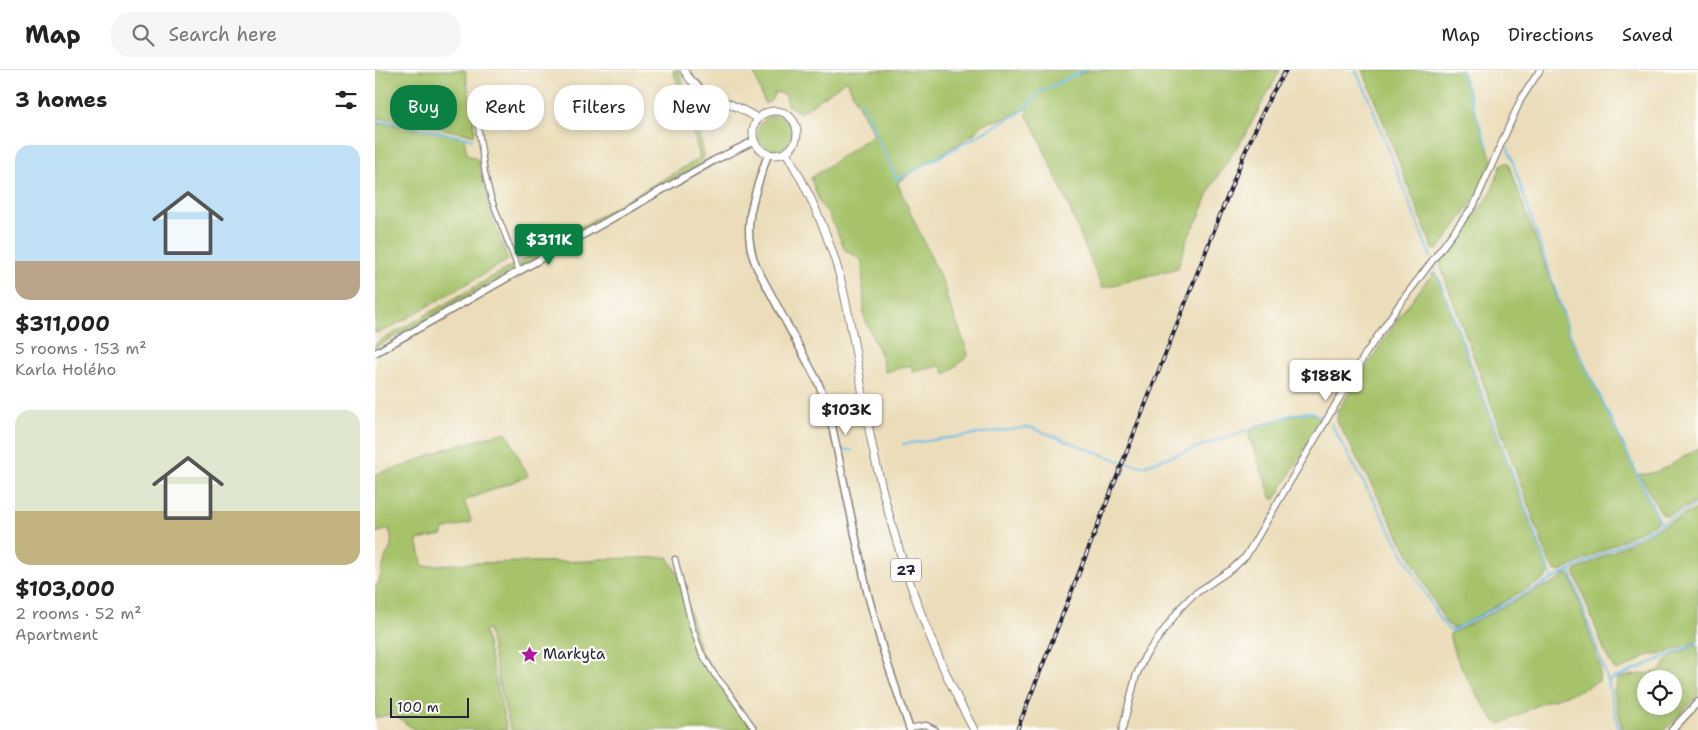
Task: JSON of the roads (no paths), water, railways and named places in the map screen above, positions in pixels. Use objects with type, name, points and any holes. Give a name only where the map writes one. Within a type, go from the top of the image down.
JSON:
[{"type":"main road","points":[[684,70],[690,80],[701,90],[740,108],[758,120]]},
{"type":"main road","points":[[776,112],[784,114],[792,120],[796,127],[797,136],[794,144],[787,152],[779,155],[768,154],[759,149],[754,141],[753,130],[758,120],[765,114],[776,112]]},
{"type":"main road","points":[[375,353],[713,161],[754,141]]},
{"type":"main road","name":"27","points":[[787,152],[815,207],[839,275],[875,457],[901,557],[937,654],[974,730]]},
{"type":"main road","points":[[768,154],[750,213],[749,246],[757,268],[817,380],[828,407],[867,591],[884,653],[909,729]]},
{"type":"main road","points":[[1672,730],[1698,702]]},
{"type":"street","points":[[1122,730],[1136,676],[1145,656],[1181,607],[1193,595],[1232,569],[1247,556],[1366,353],[1475,205],[1521,99],[1540,70]]},
{"type":"street","points":[[479,130],[485,174],[491,198],[519,271]]},
{"type":"street","points":[[675,559],[692,627],[701,652],[714,674],[755,730]]},
{"type":"street","points":[[909,729],[926,725],[936,730]]},
{"type":"waterway","points":[[858,100],[861,102],[897,180],[1021,112],[1040,92],[1085,70]]},
{"type":"waterway","points":[[1355,70],[1365,89],[1431,258]]},
{"type":"waterway","points":[[1460,70],[1488,147]]},
{"type":"waterway","points":[[375,122],[392,122],[472,139]]},
{"type":"waterway","points":[[1508,148],[1570,334],[1661,524],[1698,503]]},
{"type":"waterway","points":[[1434,266],[1552,579]]},
{"type":"waterway","points":[[903,444],[1030,427],[1122,462],[1143,466],[1294,414],[1312,412],[1321,417]]},
{"type":"waterway","points":[[1331,424],[1438,616],[1451,631],[1661,524]]},
{"type":"waterway","points":[[842,450],[852,450]]},
{"type":"waterway","points":[[1570,570],[1608,681],[1619,730]]},
{"type":"waterway","points":[[1608,681],[1698,643]]},
{"type":"railway","points":[[1017,730],[1245,152],[1270,97],[1286,70]]},
{"type":"place","name":"Markyta","points":[[529,654]]}]
